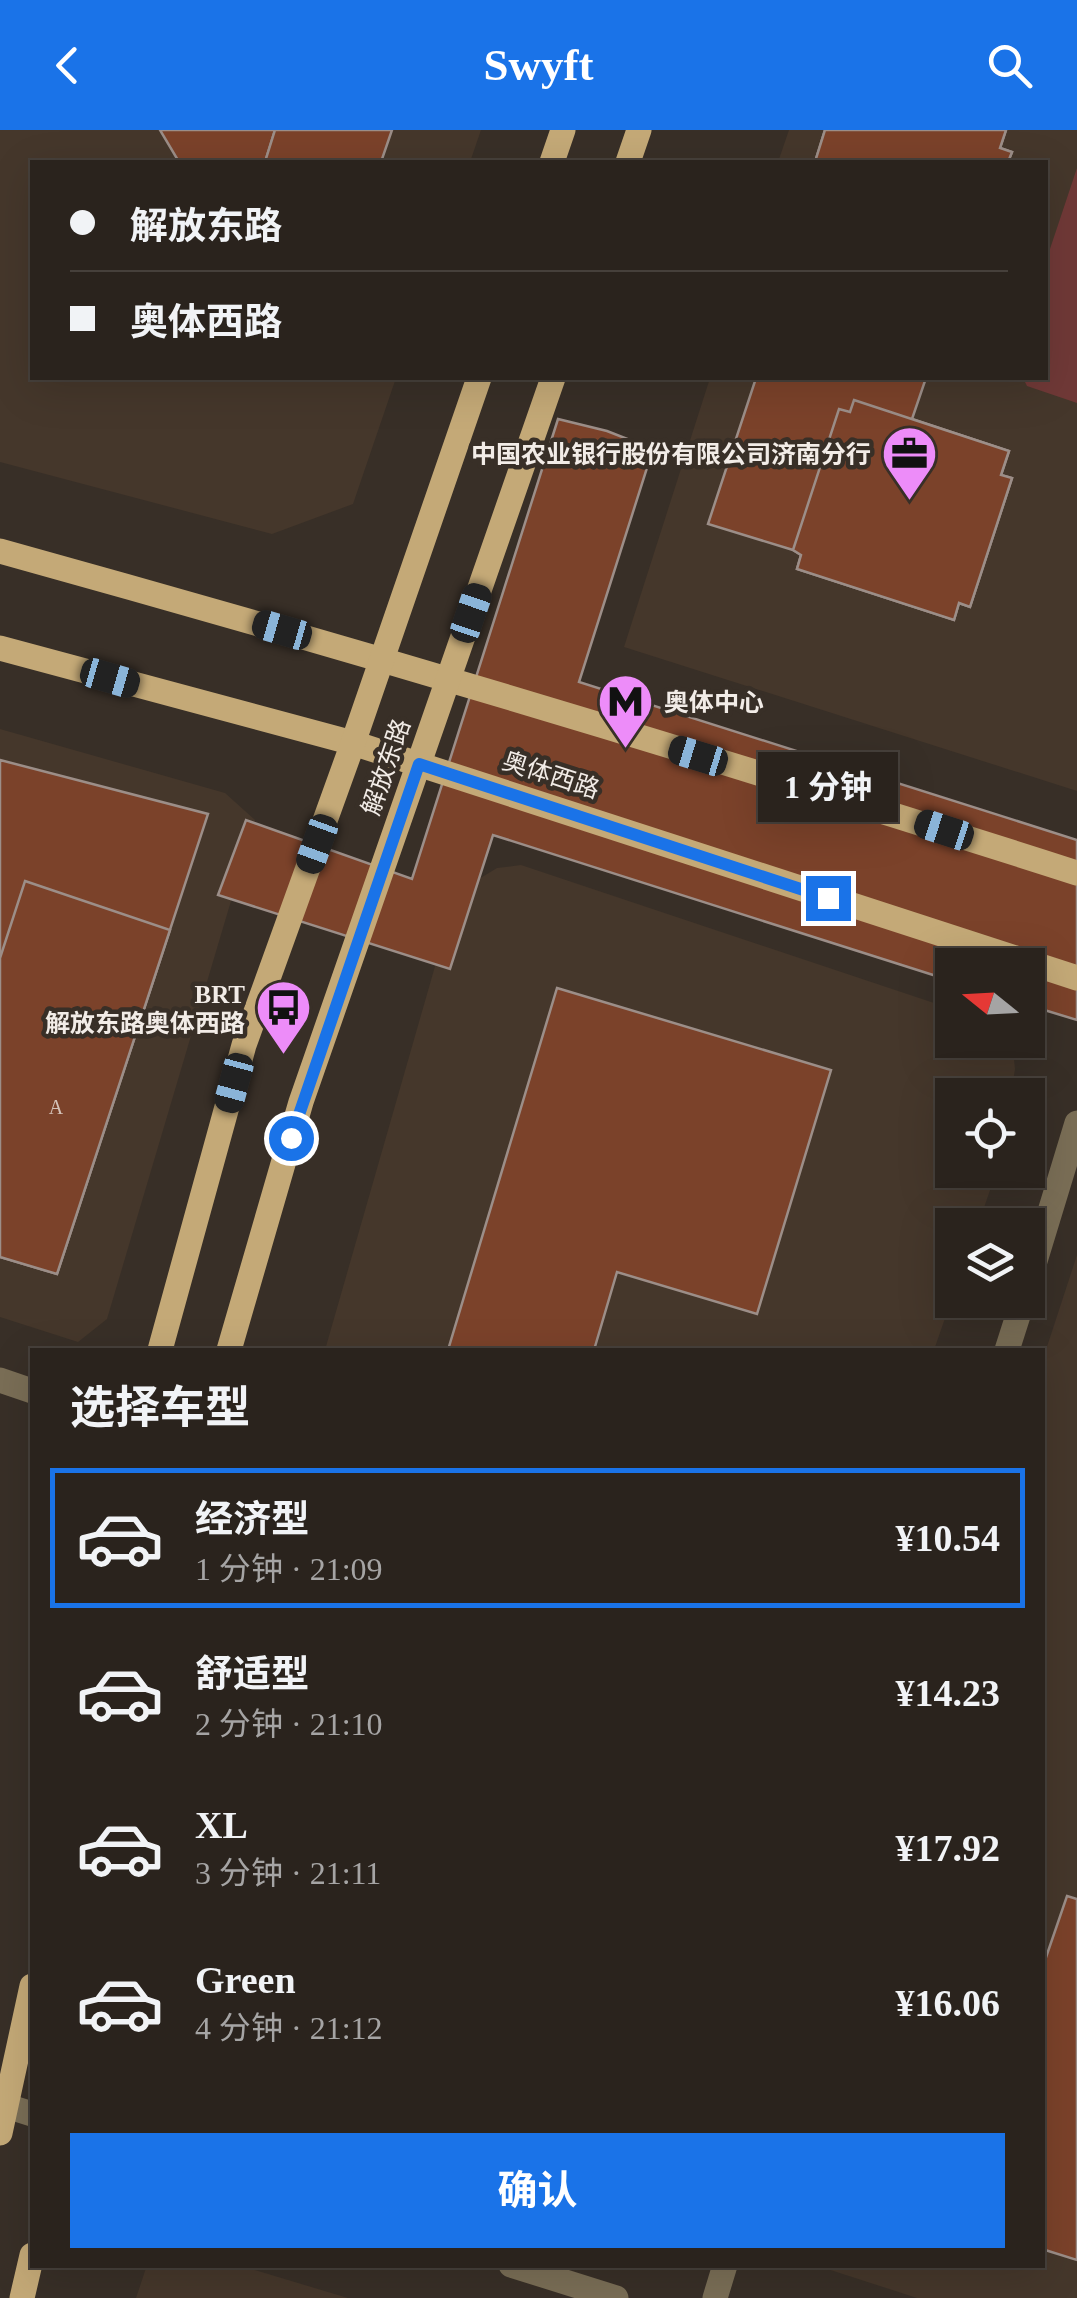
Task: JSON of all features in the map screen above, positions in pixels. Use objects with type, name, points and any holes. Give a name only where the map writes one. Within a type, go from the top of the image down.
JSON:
[{"type":"main road","points":[[553,160],[564,130]]},
{"type":"main road","points":[[629,160],[639,130]]},
{"type":"main road","name":"解放东路","points":[[161,1348],[244,1045],[354,743],[478,380]]},
{"type":"main road","name":"解放东路","points":[[230,1348],[302,1102],[552,380]]},
{"type":"main road","points":[[0,552],[382,660],[1077,873]]},
{"type":"main road","name":"奥体西路","points":[[0,648],[354,743],[1077,978]]},
{"type":"main road","points":[[0,2132],[30,1994]]},
{"type":"main road","points":[[22,2298],[30,2264]]},
{"type":"street","points":[[1045,1228],[1077,1124]]},
{"type":"street","points":[[1008,1348],[1017,1318]]},
{"type":"street","points":[[0,1380],[30,1390]]},
{"type":"street","points":[[3,2105],[30,2113]]},
{"type":"street","points":[[521,2268],[616,2298]]},
{"type":"street","points":[[715,2298],[724,2268]]},
{"type":"shaded area","points":[[0,130],[481,130],[471,160],[30,160],[30,380],[395,380],[353,504],[272,534],[0,462]]},
{"type":"shaded area","points":[[789,130],[1077,130],[1077,791],[624,647],[709,380],[1048,380],[1048,160],[779,160]]},
{"type":"shaded area","points":[[1077,168],[1077,403],[1027,386],[1024,380],[1048,380],[1048,255]]},
{"type":"shaded area","points":[[0,729],[225,793],[255,820],[107,1319],[78,1342],[0,1317]]},
{"type":"shaded area","points":[[521,865],[935,1003],[935,1058],[1014,1058],[1014,1078],[935,1078],[935,1188],[991,1188],[984,1208],[935,1208],[935,1318],[945,1318],[935,1348],[326,1348],[450,914],[464,888],[497,868]]},
{"type":"shaded area","points":[[1077,1255],[1077,2298],[917,2298],[824,2268],[1045,2268],[1045,1353]]},
{"type":"shaded area","points":[[146,2268],[248,2268],[348,2298],[136,2298]]},
{"type":"building","points":[[160,130],[275,130],[266,160],[178,160]]},
{"type":"building","points":[[275,130],[392,130],[382,160],[266,160]]},
{"type":"building","points":[[825,130],[1006,130],[1000,148],[1012,152],[1009,160],[816,160]]},
{"type":"building","points":[[825,130],[1006,130],[1000,148],[1012,152],[1009,160],[816,160]]},
{"type":"building","points":[[755,380],[925,380],[912,419],[1009,451],[1001,475],[1012,478],[970,607],[959,603],[954,620],[797,569],[801,555],[793,550],[708,524]]},
{"type":"building","points":[[854,400],[1009,451],[1001,475],[1012,478],[970,607],[959,603],[954,620],[797,569],[801,555],[793,550],[839,409],[850,412]]},
{"type":"building","name":"奥体中心","points":[[558,419],[607,431],[653,449],[579,682],[1077,840],[1077,1020],[1045,1010],[1045,948],[935,948],[935,976],[493,835],[450,969],[218,895],[246,820],[412,879]]},
{"type":"building","points":[[0,760],[208,814],[57,1274],[0,1257]]},
{"type":"building","points":[[25,881],[170,930],[57,1274],[0,1257],[0,958]]},
{"type":"building","points":[[557,988],[831,1070],[757,1314],[617,1272],[595,1348],[449,1348]]},
{"type":"building","points":[[1067,1896],[1077,1899],[1077,2260],[1045,2250],[1045,1960]]},
{"type":"place","name":"中国农业银行股份有限公司济南分行","points":[[910,503]]},
{"type":"place","name":"奥体中心","points":[[625,751]]},
{"type":"place","name":"BRT 解放东路奥体西路","points":[[284,1057]]},
{"type":"route","points":[[291,1138],[419,764],[828,898]]}]
